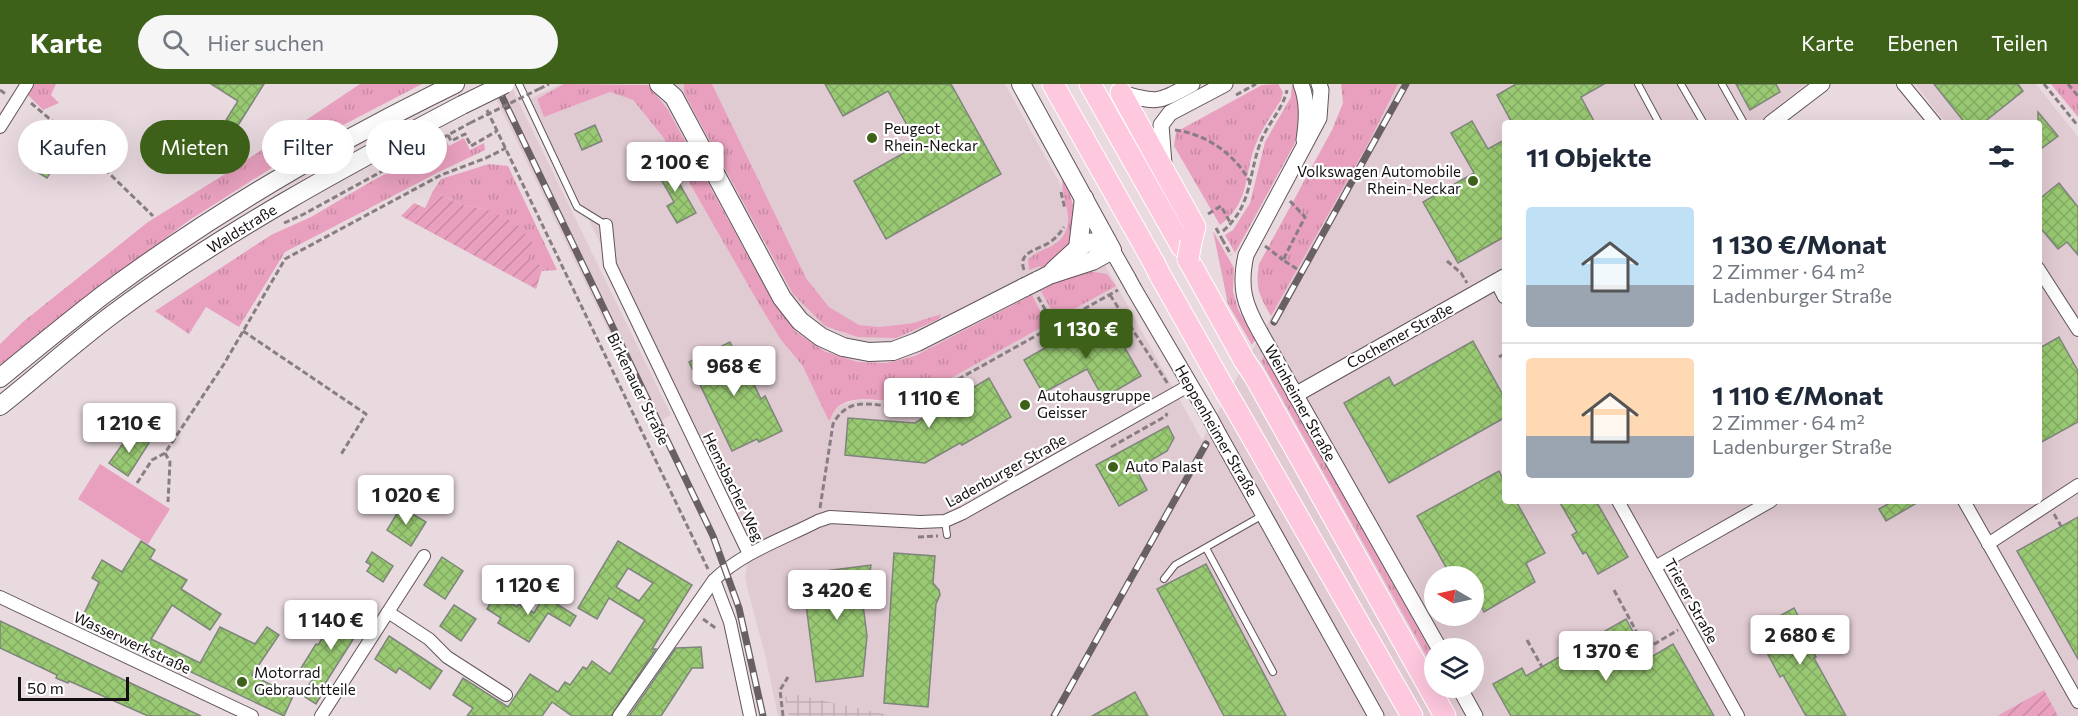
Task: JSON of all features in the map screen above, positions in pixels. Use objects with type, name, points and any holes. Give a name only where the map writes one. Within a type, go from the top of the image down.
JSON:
[{"type":"highway","points":[[1053,84],[1412,716]]},
{"type":"highway","points":[[1090,84],[1187,249],[1249,367],[1445,716]]},
{"type":"highway","points":[[1119,89],[1195,227],[1187,249]]},
{"type":"main road","name":"Waldstraße","points":[[0,406],[114,314],[209,249],[313,186],[505,84]]},
{"type":"main road","points":[[659,84],[674,90],[782,298],[800,321],[821,337],[843,347],[869,352],[893,351],[917,342],[1034,282],[1092,261],[1109,246]]},
{"type":"main road","name":"Heppenheimer Straße","points":[[1021,84],[1109,246]]},
{"type":"main road","name":"Waldstraße","points":[[0,378],[104,295],[232,207],[339,143],[453,85]]},
{"type":"main road","points":[[1078,248],[1084,198]]},
{"type":"main road","points":[[1034,282],[1087,243],[1109,246]]},
{"type":"street","points":[[1119,89],[1147,101],[1160,101],[1192,84]]},
{"type":"street","points":[[1164,173],[1161,124],[1170,113],[1226,84]]},
{"type":"street","name":"Weinheimer Straße","points":[[1300,84],[1304,93],[1307,117],[1303,152]]},
{"type":"street","name":"Weinheimer Straße","points":[[1319,84],[1321,90],[1319,118],[1303,152],[1246,255],[1242,274],[1243,294],[1260,332],[1433,638]]},
{"type":"street","points":[[1775,120],[1822,84]]},
{"type":"street","points":[[1903,84],[1933,120]]},
{"type":"street","points":[[0,127],[24,89]]},
{"type":"street","name":"Hemsbacher Weg","points":[[606,225],[610,265],[749,555]]},
{"type":"street","name":"Heppenheimer Straße","points":[[1109,246],[1127,286],[1211,420],[1376,716]]},
{"type":"street","points":[[2042,274],[2078,330]]},
{"type":"street","name":"Cochemer Straße","points":[[1295,395],[1500,279]]},
{"type":"street","name":"Ladenburger Straße","points":[[619,716],[714,580],[726,569],[749,555],[818,521],[830,518],[920,522],[945,520],[963,513],[1190,385]]},
{"type":"street","points":[[1988,544],[2078,485]]},
{"type":"street","name":"Trierer Straße","points":[[1620,504],[1738,716]]},
{"type":"street","points":[[1655,567],[1766,504]]},
{"type":"street","points":[[1966,504],[2078,702]]},
{"type":"street","points":[[321,716],[424,556]]},
{"type":"street","points":[[714,580],[730,622],[750,716]]},
{"type":"street","name":"Wasserwerkstraße","points":[[0,597],[252,716]]},
{"type":"street","points":[[387,612],[429,639],[447,657],[506,695]]},
{"type":"street","points":[[1465,698],[1475,716]]},
{"type":"lane","name":"Hemsbacher Weg","points":[[519,84],[577,207],[606,225]]},
{"type":"lane","points":[[1638,84],[1657,120]]},
{"type":"lane","points":[[1681,84],[1701,120]]},
{"type":"lane","points":[[1722,84],[1742,120]]},
{"type":"lane","points":[[1164,579],[1175,566],[1263,515]]},
{"type":"lane","points":[[945,520],[947,535]]},
{"type":"lane","points":[[1206,548],[1273,672]]},
{"type":"path","points":[[284,223],[470,123],[549,84]]},
{"type":"path","points":[[1223,231],[1232,224],[1245,201],[1261,141],[1284,100],[1287,90],[1285,84]]},
{"type":"path","points":[[2044,84],[2078,126]]},
{"type":"path","points":[[2068,84],[2078,96]]},
{"type":"path","points":[[24,89],[153,216]]},
{"type":"path","name":"Birkenauer Straße","points":[[483,103],[714,580]]},
{"type":"path","points":[[1171,130],[1183,131],[1210,140],[1235,159],[1250,183]]},
{"type":"path","points":[[448,135],[451,141],[465,134],[471,146],[497,131]]},
{"type":"path","points":[[137,483],[152,460],[165,453],[224,364],[285,259],[441,175],[486,159],[506,148]]},
{"type":"path","points":[[1060,189],[1066,213]]},
{"type":"path","points":[[1283,260],[1305,217],[1290,201]]},
{"type":"path","points":[[1208,214],[1221,206],[1232,224]]},
{"type":"path","points":[[1054,325],[1034,282],[1022,264],[1028,252],[1049,243],[1059,235],[1065,220]]},
{"type":"path","points":[[1216,228],[1222,239]]},
{"type":"path","points":[[1265,246],[1297,269]]},
{"type":"path","points":[[821,502],[833,424],[839,413],[848,406],[859,404],[903,407],[912,405],[1127,286]]},
{"type":"path","points":[[1110,295],[1175,394]]},
{"type":"path","points":[[1067,318],[1077,334]]},
{"type":"path","points":[[243,331],[366,414],[340,456]]},
{"type":"path","points":[[1157,387],[1167,382]]},
{"type":"path","points":[[937,391],[944,404]]},
{"type":"path","points":[[165,453],[170,462],[168,502]]},
{"type":"path","points":[[944,506],[985,484]]},
{"type":"path","points":[[1614,590],[1650,657]]},
{"type":"path","points":[[692,611],[734,639]]},
{"type":"path","points":[[1646,649],[1672,633]]},
{"type":"path","points":[[1527,640],[1542,667]]},
{"type":"path","points":[[783,716],[780,690],[788,677]]},
{"type":"shaded area","points":[[489,84],[510,84],[671,415],[654,425]]},
{"type":"shaded area","points":[[561,84],[564,84],[537,99],[544,117],[610,92],[633,100],[663,137],[759,304],[781,340],[801,364],[829,420],[838,406],[857,400],[904,402],[1032,296],[915,356],[886,363],[858,362],[824,351],[796,332],[765,287],[668,110],[646,84],[684,84],[685,93],[825,326],[896,338],[940,314],[913,323],[880,327],[859,325],[829,307],[806,278],[712,84],[1005,84],[1202,440],[1369,142],[1398,84],[1806,84],[1762,120],[1502,120],[1502,504],[2042,504],[2042,120],[1944,120],[1915,84],[2036,84],[2078,137],[2078,716],[778,716],[745,579],[750,547],[529,99]]},
{"type":"shaded area","points":[[798,695],[892,716],[789,716],[785,697]]},
{"type":"green space","points":[[32,84],[56,84],[51,95],[59,103],[43,110],[26,93]]},
{"type":"green space","points":[[360,84],[422,84],[353,120],[306,120]]},
{"type":"green space","points":[[564,84],[648,85],[668,110],[765,287],[796,332],[824,351],[858,362],[886,363],[915,356],[1032,295],[1047,324],[914,399],[848,401],[838,406],[829,421],[802,365],[781,340],[759,304],[663,137],[633,100],[610,92],[544,117],[537,99]]},
{"type":"green space","points":[[684,84],[712,84],[806,278],[829,307],[859,325],[880,327],[913,323],[941,314],[939,319],[896,338],[858,337],[825,326],[793,294],[684,93]]},
{"type":"green space","points":[[1278,84],[1283,92],[1281,100],[1257,141],[1242,196],[1230,216],[1220,225],[1174,146],[1176,132],[1262,85]]},
{"type":"green space","points":[[1292,84],[1298,99],[1300,122],[1295,143],[1235,253],[1225,235],[1233,230],[1250,203],[1265,142],[1291,97]]},
{"type":"green space","points":[[1341,84],[1398,84],[1369,142],[1271,316],[1259,291],[1259,264],[1332,130],[1343,103]]},
{"type":"green space","points":[[2051,84],[2078,84],[2078,117]]},
{"type":"green space","points":[[464,138],[470,150],[484,143],[485,150],[447,168],[447,142],[449,146]]},
{"type":"green space","points":[[262,150],[262,174],[188,221],[0,365],[0,344],[24,321],[148,222],[225,174],[250,174],[250,158]]},
{"type":"green space","points":[[489,164],[508,166],[557,270],[542,271],[543,267],[527,258],[488,210],[462,205],[433,191],[441,179]]},
{"type":"green space","points":[[385,174],[435,174],[285,252],[239,327],[206,307],[189,334],[155,311],[271,235],[311,217]]},
{"type":"green space","points":[[1063,176],[1075,214],[1076,225],[1071,244],[1065,252],[1041,268],[1040,266],[1029,270],[1028,260],[1060,240],[1068,224],[1062,184]]},
{"type":"green space","points":[[433,191],[462,205],[488,210],[517,224],[534,245],[528,258],[543,267],[536,289],[401,216],[414,203],[425,208]]},
{"type":"green space","points":[[1213,231],[1234,268],[1233,291],[1238,309],[1255,340],[1252,345],[1228,304]]},
{"type":"green space","points":[[1088,271],[1107,274],[1116,286],[1056,319],[1041,291],[1066,276]]},
{"type":"green space","points":[[1264,356],[1424,639],[1424,651],[1261,361]]},
{"type":"green space","points":[[100,464],[170,509],[148,544],[78,499]]},
{"type":"green space","points":[[2044,690],[2058,716],[1997,716]]},
{"type":"building","points":[[211,84],[264,84],[241,120],[226,120],[238,101]]},
{"type":"building","points":[[825,84],[951,84],[1001,174],[886,239],[854,181],[918,145],[888,91],[843,116]]},
{"type":"building","points":[[1516,84],[1604,84],[1581,97],[1593,120],[1510,120],[1497,95]]},
{"type":"building","points":[[1736,84],[1776,84],[1780,92],[1750,110]]},
{"type":"building","points":[[1934,84],[2018,84],[2023,91],[1987,120],[1963,120]]},
{"type":"building","points":[[2038,112],[2058,136],[2042,148],[2042,120],[2038,120]]},
{"type":"building","points":[[1472,121],[1488,149],[1502,141],[1502,238],[1458,263],[1423,202],[1474,173],[1451,133]]},
{"type":"building","points":[[595,125],[602,141],[582,150],[575,134]]},
{"type":"building","points":[[666,160],[696,213],[677,223],[667,206],[674,202],[654,167]]},
{"type":"building","points":[[2059,183],[2078,207],[2078,255],[2067,242],[2058,249],[2042,230],[2042,197]]},
{"type":"building","points":[[1107,317],[1141,376],[1103,398],[1087,369],[1043,393],[1024,360],[1067,335],[1069,338]]},
{"type":"building","points":[[2059,337],[2078,371],[2078,422],[2042,442],[2042,347]]},
{"type":"building","points":[[1473,341],[1502,393],[1502,419],[1389,483],[1344,403],[1389,377],[1394,386]]},
{"type":"building","points":[[730,342],[734,350],[737,349],[761,399],[765,396],[782,431],[759,442],[757,439],[732,451],[689,362]]},
{"type":"building","points":[[989,378],[1011,417],[962,445],[960,443],[925,463],[845,455],[848,418],[915,423]]},
{"type":"building","points":[[1168,426],[1174,438],[1167,451],[1136,469],[1147,490],[1119,506],[1096,465]]},
{"type":"building","points":[[132,431],[149,443],[128,476],[109,463]]},
{"type":"building","points":[[1499,471],[1502,477],[1502,504],[1518,504],[1545,553],[1526,563],[1535,582],[1484,612],[1484,566],[1445,566],[1417,516]]},
{"type":"building","points":[[1561,504],[1598,504],[1628,557],[1598,574],[1586,552],[1583,554],[1572,535],[1577,532]]},
{"type":"building","points":[[1888,504],[1915,504],[1886,521],[1879,509]]},
{"type":"building","points":[[401,507],[426,522],[411,546],[387,530]]},
{"type":"building","points":[[2078,517],[2078,659],[2017,551]]},
{"type":"building","points":[[141,541],[155,550],[150,559],[187,580],[181,589],[221,614],[210,630],[172,605],[151,639],[200,663],[220,627],[255,644],[267,627],[279,635],[252,675],[293,696],[284,716],[81,620],[99,582],[92,578],[102,560],[122,572]]},
{"type":"building","points":[[618,541],[692,585],[652,649],[656,649],[611,716],[572,716],[552,702],[542,716],[467,716],[473,708],[453,695],[463,678],[508,707],[530,674],[558,692],[565,682],[570,685],[583,667],[587,669],[592,661],[610,674],[645,620],[609,598],[597,619],[578,608]],"holes":[[[628,568],[653,583],[639,601],[616,587]]]},
{"type":"building","points":[[372,552],[393,566],[383,582],[367,571],[371,565],[366,562]]},
{"type":"building","points":[[894,553],[935,556],[933,583],[940,595],[936,604],[928,707],[884,703]]},
{"type":"building","points":[[442,557],[463,571],[445,599],[424,585]]},
{"type":"building","points":[[1206,564],[1286,716],[1224,716],[1157,589]]},
{"type":"building","points":[[871,565],[866,597],[862,597],[867,636],[863,676],[816,682],[802,574]]},
{"type":"building","points":[[544,596],[576,616],[570,626],[548,613],[529,642],[498,623],[501,618],[487,609],[494,597],[507,605],[509,602],[517,607],[519,604],[534,613]]},
{"type":"building","points":[[343,605],[366,619],[321,690],[323,692],[316,704],[302,695],[314,677],[301,668]]},
{"type":"building","points":[[454,605],[476,619],[461,641],[440,626]]},
{"type":"building","points":[[1794,608],[1803,625],[1800,626],[1816,657],[1814,658],[1846,716],[1806,716],[1783,675],[1780,677],[1764,647],[1769,643],[1760,627]]},
{"type":"building","points":[[1626,619],[1648,659],[1673,644],[1714,716],[1511,716],[1493,684],[1522,668],[1526,676]]},
{"type":"building","points":[[0,621],[201,716],[148,716],[69,681],[68,683],[56,678],[57,675],[0,648]]},
{"type":"building","points":[[389,636],[442,671],[430,689],[399,668],[396,673],[375,659]]},
{"type":"building","points":[[701,647],[703,668],[692,668],[661,716],[629,716],[676,648]]},
{"type":"building","points":[[1135,692],[1148,716],[1092,716]]},
{"type":"railway","points":[[496,84],[713,536],[739,608],[763,716]]},
{"type":"railway","points":[[1274,322],[1406,84]]},
{"type":"railway","points":[[1054,716],[1206,444]]},
{"type":"place","name":"Peugeot Rhein-Neckar","points":[[872,138]]},
{"type":"place","name":"Volkswagen Automobile Rhein-Neckar","points":[[1473,181]]},
{"type":"place","name":"Autohausgruppe Geisser","points":[[1025,405]]},
{"type":"place","name":"Auto Palast","points":[[1113,467]]},
{"type":"place","name":"Motorrad Gebrauchtteile","points":[[242,682]]}]
